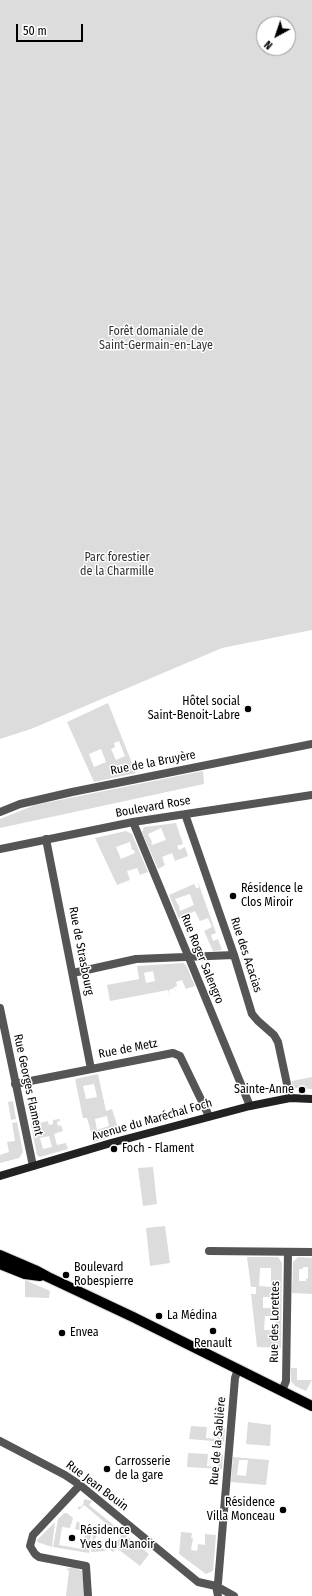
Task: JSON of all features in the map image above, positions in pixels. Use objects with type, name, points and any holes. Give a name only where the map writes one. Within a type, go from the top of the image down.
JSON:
[{"type":"main road","points":[[0,1255],[112,1306],[312,1406]]},
{"type":"main road","points":[[0,1264],[25,1274],[48,1277]]},
{"type":"street","name":"Rue de la Bruyère","points":[[0,812],[20,804],[72,792],[312,744]]},
{"type":"street","name":"Boulevard Rose","points":[[0,849],[133,822],[312,795]]},
{"type":"street","name":"Rue des Acacias","points":[[185,814],[234,955],[252,1014],[274,1035],[278,1042],[290,1098]]},
{"type":"street","name":"Rue Roger Salengro","points":[[133,822],[250,1106]]},
{"type":"street","name":"Rue de Strasbourg","points":[[46,839],[91,1069]]},
{"type":"street","points":[[73,973],[136,959],[234,955]]},
{"type":"street","name":"Rue Georges Flament","points":[[0,1008],[33,1166]]},
{"type":"street","name":"Rue de Metz","points":[[15,1084],[160,1054],[173,1053],[177,1054],[184,1064],[209,1116]]},
{"type":"street","name":"Avenue du Maréchal Foch","points":[[0,1176],[209,1116],[290,1098],[312,1099]]},
{"type":"street","points":[[209,1251],[312,1252]]},
{"type":"street","name":"Rue des Lorettes","points":[[282,1391],[286,1381],[288,1252]]},
{"type":"street","name":"Rue de la Sablière","points":[[216,1586],[218,1583],[235,1378],[238,1369]]},
{"type":"street","name":"Rue Jean Bouin","points":[[0,1441],[65,1474],[198,1582],[216,1586],[234,1596]]},
{"type":"street","points":[[80,1485],[33,1535],[30,1546],[39,1557],[86,1566],[88,1596]]},
{"type":"street","points":[[216,1586],[218,1596]]},
{"type":"green space","name":"Forêt domaniale de Saint-Germain-en-Laye","points":[[0,0],[312,0],[312,630],[222,648],[31,729],[0,739]]},
{"type":"green space","points":[[108,703],[136,773],[94,782],[67,722]],"holes":[[[119,741],[125,756],[116,760],[111,749],[115,747],[114,743]],[[101,749],[106,762],[94,767],[89,754]]]},
{"type":"green space","points":[[203,771],[204,784],[0,828],[0,819],[35,805]]},
{"type":"green space","points":[[176,823],[183,844],[177,846],[179,850],[185,847],[188,856],[175,861],[172,853],[162,857],[165,865],[158,869],[142,832],[144,827]],"holes":[[[161,828],[166,840],[152,845],[148,834]]]},
{"type":"green space","points":[[126,831],[132,834],[148,872],[140,875],[137,868],[127,871],[130,880],[117,885],[95,838]],"holes":[[[130,842],[132,850],[134,850],[135,853],[121,859],[116,847]]]},
{"type":"green space","points":[[198,882],[216,933],[211,935],[213,941],[218,939],[222,950],[213,951],[204,931],[212,927],[208,918],[200,921],[195,911],[179,919],[169,895],[194,884],[196,888],[199,888]],"holes":[[[190,894],[194,905],[180,911],[175,899]]]},
{"type":"green space","points":[[183,963],[186,965],[195,986],[186,989],[182,980],[176,982],[177,986],[174,987],[177,993],[174,988],[169,990],[170,996],[168,990],[110,1001],[107,985],[139,979],[137,966]],"holes":[[[153,971],[155,981],[146,983],[144,973]]]},
{"type":"green space","points":[[98,1074],[106,1111],[112,1109],[120,1134],[94,1142],[87,1118],[83,1118],[75,1079]],"holes":[[[94,1084],[97,1097],[86,1099],[83,1086]],[[107,1116],[109,1126],[97,1130],[95,1119]]]},
{"type":"green space","points":[[312,1077],[312,1089],[295,1088],[292,1085],[292,1081]]},
{"type":"green space","points":[[13,1101],[16,1119],[11,1120],[8,1102]]},
{"type":"green space","points":[[60,1119],[60,1121],[57,1122],[58,1126],[61,1125],[63,1131],[54,1134],[57,1145],[66,1143],[68,1149],[40,1157],[37,1155],[31,1125],[48,1121],[49,1125],[53,1124],[53,1120]],"holes":[[[49,1136],[52,1147],[43,1149],[40,1138]]]},
{"type":"green space","points":[[17,1122],[23,1152],[19,1158],[0,1163],[0,1155],[9,1152],[7,1142],[15,1141],[12,1123]]},
{"type":"green space","points":[[153,1167],[157,1204],[143,1206],[138,1168]]},
{"type":"green space","points":[[165,1226],[170,1263],[150,1266],[146,1228]]},
{"type":"green space","points":[[247,1257],[278,1257],[282,1263],[281,1348],[257,1347],[251,1294],[256,1294],[256,1287],[251,1287]],"holes":[[[260,1268],[271,1268],[271,1287],[259,1286]],[[263,1297],[275,1297],[275,1308],[263,1308]],[[265,1316],[275,1316],[276,1330],[264,1330]]]},
{"type":"green space","points":[[298,1257],[312,1258],[312,1294],[292,1293],[293,1262]],"holes":[[[308,1267],[308,1278],[306,1281],[299,1281],[299,1269]]]},
{"type":"green space","points":[[25,1280],[50,1291],[49,1298],[25,1297]]},
{"type":"green space","points":[[291,1368],[297,1368],[297,1380],[312,1380],[306,1391],[295,1386],[291,1381]]},
{"type":"green space","points":[[248,1422],[271,1425],[270,1446],[246,1444]]},
{"type":"green space","points":[[191,1426],[207,1427],[206,1438],[217,1439],[218,1428],[225,1429],[224,1442],[189,1439]]},
{"type":"green space","points":[[188,1453],[208,1454],[207,1466],[218,1467],[219,1455],[223,1455],[222,1469],[187,1467]]},
{"type":"green space","points":[[233,1457],[269,1460],[266,1485],[231,1482]],"holes":[[[239,1460],[248,1460],[246,1476],[237,1475]]]},
{"type":"green space","points":[[85,1499],[92,1501],[89,1505],[127,1536],[113,1552],[110,1550],[121,1536],[84,1505],[79,1510],[78,1509],[79,1506],[81,1507],[84,1503],[83,1502]]},
{"type":"green space","points":[[64,1513],[67,1513],[73,1518],[70,1528],[62,1527],[59,1545],[82,1549],[86,1532],[75,1529],[77,1521],[91,1533],[89,1553],[53,1547],[58,1519]]},
{"type":"green space","points":[[55,1522],[52,1547],[37,1542],[37,1540]]},
{"type":"green space","points":[[181,1532],[192,1533],[191,1538],[193,1538],[191,1550],[197,1551],[198,1544],[205,1545],[205,1534],[216,1535],[213,1571],[206,1574],[179,1554]]},
{"type":"green space","points":[[93,1533],[97,1536],[93,1541],[106,1551],[91,1552]]},
{"type":"green space","points":[[128,1537],[149,1554],[140,1566],[118,1549]]},
{"type":"green space","points":[[74,1567],[82,1571],[85,1596],[66,1596],[69,1571],[66,1569]]},
{"type":"place","name":"Hôtel social Saint-Benoit-Labre","points":[[248,709]]},
{"type":"place","name":"Résidence le Clos Miroir","points":[[233,896]]},
{"type":"place","name":"Sainte-Anne","points":[[302,1090]]},
{"type":"place","name":"Foch - Flament","points":[[114,1149]]},
{"type":"place","name":"Boulevard Robespierre","points":[[66,1275]]},
{"type":"place","name":"La Médina","points":[[159,1316]]},
{"type":"place","name":"Renault","points":[[213,1331]]},
{"type":"place","name":"Envea","points":[[62,1333]]},
{"type":"place","name":"Carrosserie de la gare","points":[[107,1469]]},
{"type":"place","name":"Résidence Villa Monceau","points":[[283,1510]]},
{"type":"place","name":"Résidence Yves du Manoir","points":[[72,1538]]},
{"type":"park label","name":"Parc forestier de la Charmille","points":[[117,565]]}]
